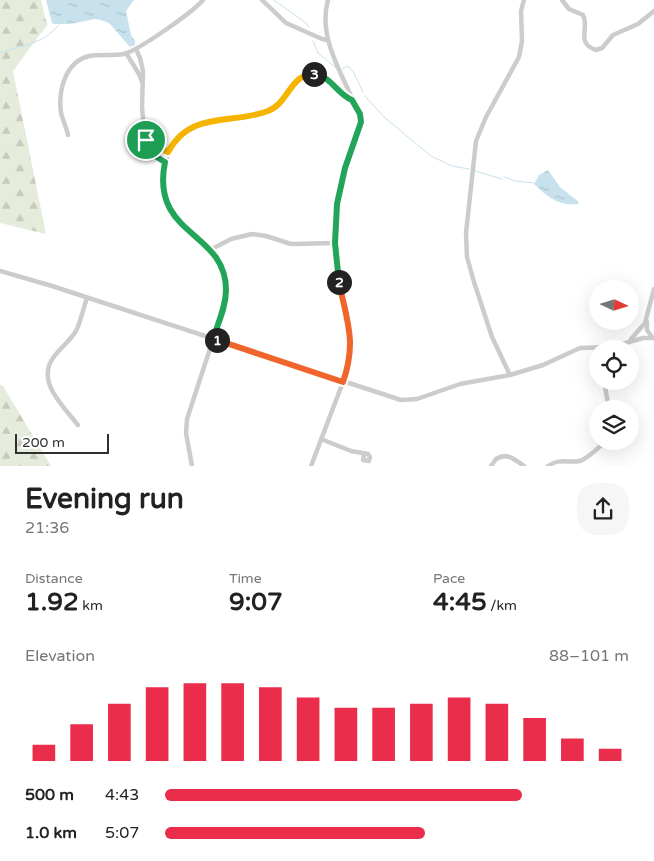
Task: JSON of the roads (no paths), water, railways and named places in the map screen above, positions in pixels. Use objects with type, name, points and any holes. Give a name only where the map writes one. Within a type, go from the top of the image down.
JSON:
[{"type":"street","points":[[68,135],[62,113],[61,98],[64,80],[69,69],[78,61],[88,56],[126,53],[136,49],[193,10],[203,0]]},
{"type":"street","points":[[262,0],[286,23],[322,40],[328,40]]},
{"type":"street","points":[[310,466],[350,359],[351,337],[338,276],[335,243],[336,217],[340,189],[361,122],[360,114],[352,100],[328,40],[324,16],[328,0]]},
{"type":"street","points":[[510,375],[492,338],[474,282],[468,257],[466,234],[476,141],[486,117],[518,57],[522,42],[521,9],[524,0]]},
{"type":"street","points":[[562,0],[569,8],[583,15],[586,21],[584,40],[590,47],[596,50],[602,48],[614,35],[638,24],[654,11]]},
{"type":"street","points":[[136,49],[143,66],[143,117],[146,145],[152,153],[165,162]]},
{"type":"street","points":[[126,53],[139,74],[142,83]]},
{"type":"street","points":[[192,466],[187,448],[186,425],[224,306],[226,289],[222,268],[210,250],[183,227],[168,206],[162,184],[168,152],[179,136],[199,124],[262,113],[274,108],[285,99],[299,79],[307,74],[323,76],[347,98],[352,100]]},
{"type":"street","points":[[146,140],[168,152]]},
{"type":"street","points":[[210,250],[231,239],[252,234],[266,236],[291,244],[335,243]]},
{"type":"street","points":[[0,271],[393,398],[409,400],[424,397],[460,384],[510,375],[543,365],[580,348],[589,348]]},
{"type":"street","points":[[654,289],[646,330],[654,338]]},
{"type":"street","points":[[78,425],[52,390],[48,382],[48,373],[53,359],[75,332],[86,298]]},
{"type":"street","points":[[630,340],[643,326],[647,318]]},
{"type":"street","points":[[630,340],[654,338]]},
{"type":"street","points":[[321,439],[364,455]]},
{"type":"street","points":[[548,466],[557,461],[577,461],[583,459],[594,450]]},
{"type":"street","points":[[492,466],[496,459],[506,455],[524,466]]},
{"type":"water","points":[[46,0],[134,0],[126,11],[135,45],[130,47],[109,23],[101,20],[95,19],[70,24],[52,23]]},
{"type":"water","points":[[548,170],[560,187],[579,202],[578,204],[564,204],[553,200],[534,184],[539,175]]},
{"type":"waterway","points":[[274,0],[309,27]]},
{"type":"waterway","points":[[0,53],[38,41],[59,25]]},
{"type":"waterway","points":[[313,41],[318,53],[336,68]]},
{"type":"waterway","points":[[342,69],[348,66],[354,73],[363,92]]},
{"type":"waterway","points":[[365,96],[384,117],[431,156],[452,166],[469,169]]},
{"type":"waterway","points":[[475,171],[502,179]]},
{"type":"waterway","points":[[504,177],[516,181],[534,183]]}]
